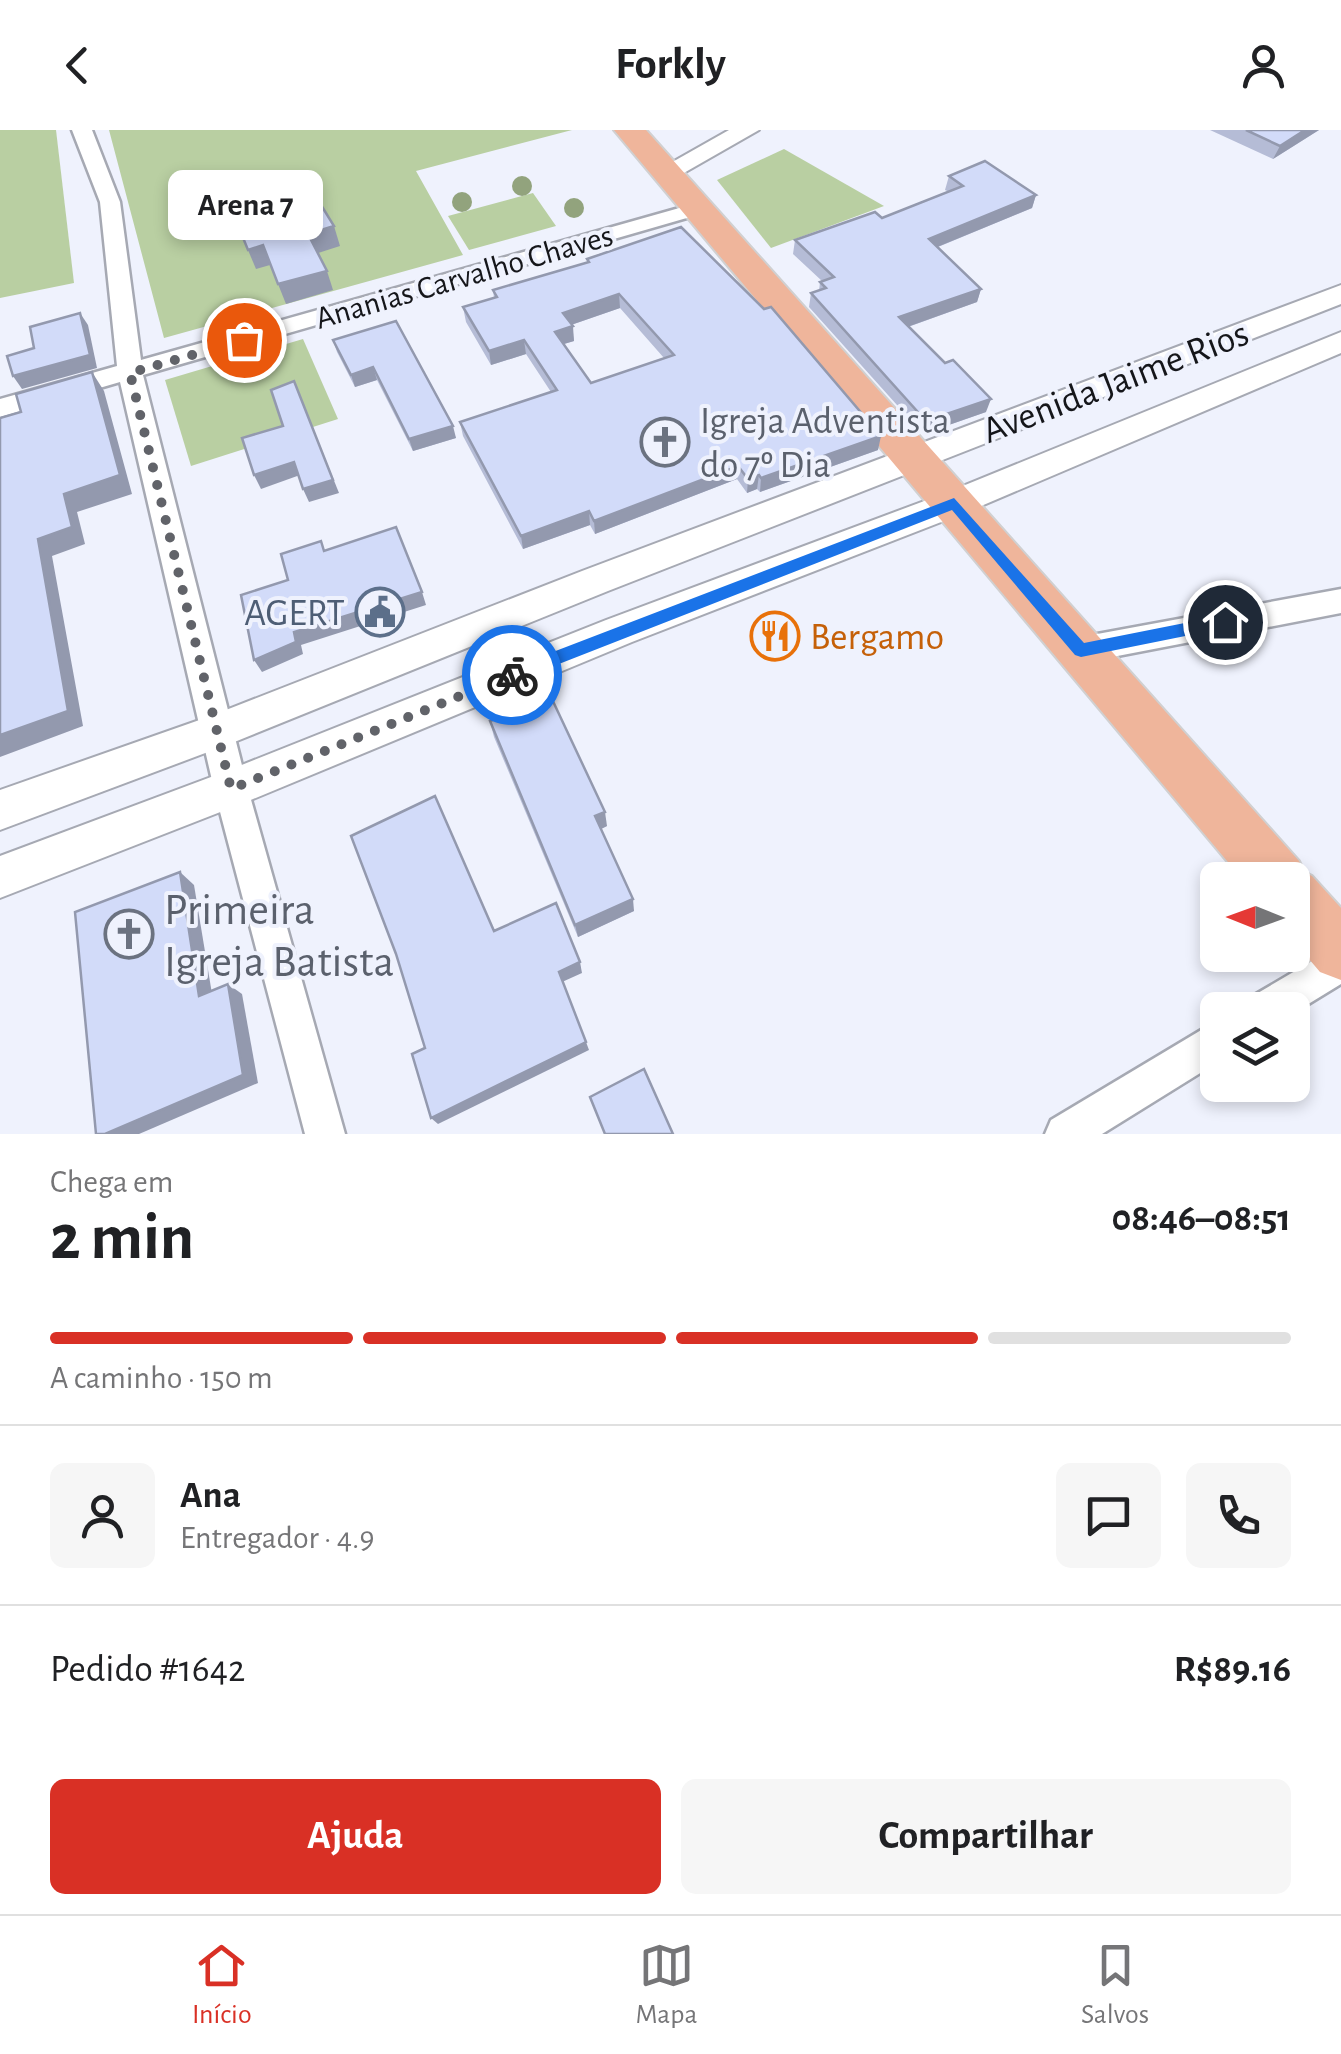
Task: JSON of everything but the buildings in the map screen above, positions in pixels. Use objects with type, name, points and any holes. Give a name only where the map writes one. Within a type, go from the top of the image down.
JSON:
[{"type":"main road","points":[[655,148],[697,209],[1264,862]]},
{"type":"main road","points":[[1310,916],[1341,952]]},
{"type":"street","points":[[82,130],[110,202],[130,373],[231,789],[325,1134]]},
{"type":"street","points":[[655,148],[746,130]]},
{"type":"street","name":"Ananias Carvalho Chaves","points":[[0,408],[697,209]]},
{"type":"street","name":"Avenida Jaime Rios","points":[[0,810],[218,730],[1341,294]]},
{"type":"street","name":"Avenida Jaime Rios","points":[[0,877],[231,789],[619,631],[954,503],[1341,342]]},
{"type":"street","points":[[1190,353],[1231,386]]},
{"type":"street","points":[[595,581],[619,631]]},
{"type":"street","points":[[1081,650],[1341,602]]},
{"type":"street","points":[[1293,992],[1341,962]]},
{"type":"street","points":[[1064,1134],[1200,1050]]},
{"type":"green space","points":[[0,130],[56,130],[74,283],[0,298]]},
{"type":"green space","points":[[109,130],[572,130],[416,171],[463,255],[164,338]]},
{"type":"green space","points":[[784,149],[884,206],[771,248],[717,180]]},
{"type":"green space","points":[[533,193],[556,226],[469,250],[448,216]]},
{"type":"green space","points":[[303,339],[338,419],[191,466],[165,380]]},
{"type":"way so far","points":[[244,340],[130,373],[231,789],[512,675]]},
{"type":"place","name":"Arena 7","points":[[244,340]]},
{"type":"place","name":"Igreja Adventista do 7º Dia","points":[[665,442]]},
{"type":"place","name":"AGERT","points":[[380,612]]},
{"type":"place","name":"Bergamo","points":[[775,636]]},
{"type":"place","name":"Primeira Igreja Batista","points":[[129,934]]},
{"type":"route","points":[[512,675],[954,503],[1081,650],[1225,622]]}]
